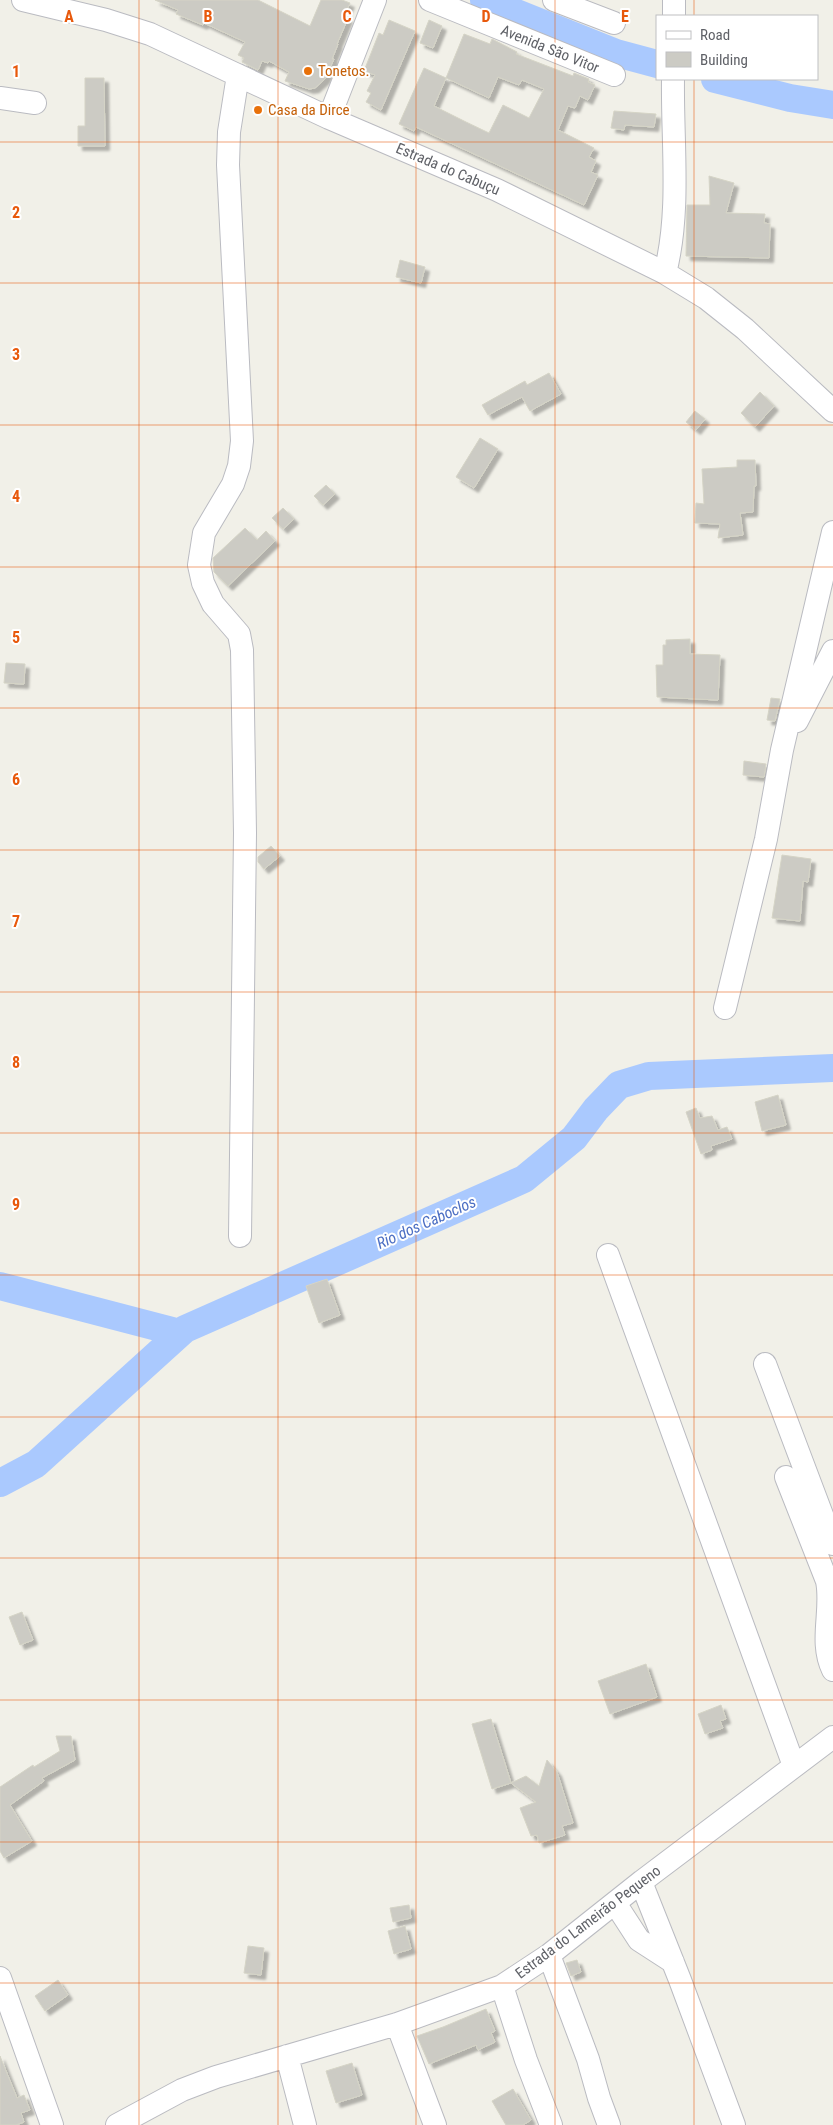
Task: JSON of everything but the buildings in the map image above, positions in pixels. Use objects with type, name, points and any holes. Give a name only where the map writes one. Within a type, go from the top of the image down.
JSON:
[{"type":"street","name":"Estrada do Cabuçu","points":[[23,0],[106,20],[150,34],[329,118],[497,190],[665,273],[706,298],[744,329],[833,411]]},
{"type":"street","points":[[329,118],[376,0]]},
{"type":"street","name":"Avenida São Vitor","points":[[430,0],[614,75]]},
{"type":"street","points":[[554,0],[614,23]]},
{"type":"street","points":[[674,0],[674,15]]},
{"type":"street","points":[[238,75],[229,132],[228,165],[242,441],[240,466],[233,484],[204,533],[199,565],[203,583],[213,604],[239,634],[242,650],[245,833],[240,1236]]},
{"type":"street","points":[[665,273],[673,223],[673,84]]},
{"type":"street","points":[[0,98],[35,103]]},
{"type":"street","points":[[725,1008],[766,839],[782,750],[833,532]]},
{"type":"street","points":[[782,750],[833,651]]},
{"type":"street","points":[[608,1255],[794,1766]]},
{"type":"street","points":[[765,1364],[833,1544]]},
{"type":"street","points":[[786,1477],[827,1581],[830,1595],[826,1647],[828,1661],[833,1670]]},
{"type":"street","name":"Estrada do Lameirão Pequeno","points":[[118,2125],[182,2090],[216,2077],[397,2024],[502,1986],[549,1955],[641,1882],[833,1737]]},
{"type":"street","points":[[641,1882],[734,2125]]},
{"type":"street","points":[[614,1903],[639,1940],[673,1962]]},
{"type":"street","points":[[549,1955],[588,2059],[598,2098],[609,2125]]},
{"type":"street","points":[[0,1978],[52,2125]]},
{"type":"street","points":[[502,1986],[526,2060],[551,2125]]},
{"type":"street","points":[[397,2024],[435,2125]]},
{"type":"street","points":[[286,2056],[305,2125]]},
{"type":"waterway","points":[[484,0],[616,53],[656,64]]},
{"type":"waterway","points":[[719,80],[790,98],[833,105]]},
{"type":"waterway","name":"Rio dos Caboclos","points":[[0,1483],[36,1464],[185,1329],[524,1179],[574,1138],[596,1109],[619,1085],[649,1076],[833,1068]]},
{"type":"waterway","name":"Rio dos Caboclos","points":[[0,1286],[180,1333]]},
{"type":"place","name":"Tonetos.","points":[[308,71]]},
{"type":"place","name":"Casa da Dirce","points":[[258,110]]}]
